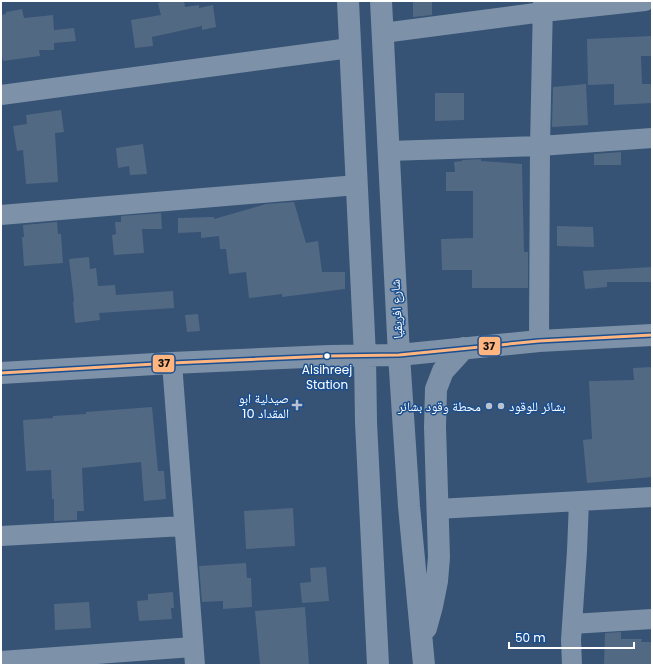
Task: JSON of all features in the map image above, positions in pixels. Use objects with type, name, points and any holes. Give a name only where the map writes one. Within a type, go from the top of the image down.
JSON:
[{"type":"street","points":[[348,1],[378,665]]},
{"type":"street","name":"شارع افريقيا","points":[[382,1],[399,355],[409,506],[424,665]]},
{"type":"street","points":[[383,33],[543,7],[645,1]]},
{"type":"street","points":[[539,342],[540,146],[543,7]]},
{"type":"street","points":[[1,96],[350,48]]},
{"type":"street","points":[[389,150],[540,146],[652,138]]},
{"type":"street","points":[[1,215],[357,185]]},
{"type":"street","points":[[1,373],[172,363],[329,356],[399,355],[464,348],[652,334]]},
{"type":"street","points":[[422,643],[438,581],[439,557],[435,427],[436,388],[443,371],[464,348]]},
{"type":"street","points":[[1,661],[194,656],[172,363]]},
{"type":"street","points":[[437,509],[652,497]]},
{"type":"street","points":[[572,665],[571,640],[579,501]]},
{"type":"street","points":[[1,536],[184,526]]},
{"type":"street","points":[[572,624],[652,619]]},
{"type":"building","points":[[165,1],[184,1],[185,7],[199,5],[199,8],[213,5],[216,27],[202,30],[202,26],[152,37],[153,46],[135,48],[131,20],[161,15],[158,3]]},
{"type":"building","points":[[413,1],[432,1],[432,15],[413,17]]},
{"type":"building","points":[[22,9],[24,18],[53,15],[54,30],[74,28],[76,41],[54,43],[54,50],[39,50],[40,56],[3,61],[1,51],[1,15],[6,14],[6,12]]},
{"type":"building","points":[[652,36],[652,56],[641,56],[642,84],[652,84],[652,103],[614,105],[614,84],[588,85],[587,39]]},
{"type":"building","points":[[586,84],[588,125],[552,127],[553,87]]},
{"type":"building","points":[[435,93],[464,93],[464,120],[435,121]]},
{"type":"building","points":[[61,110],[64,132],[55,133],[58,182],[26,184],[23,150],[17,151],[13,126],[27,124],[26,115]]},
{"type":"building","points":[[143,144],[147,174],[130,175],[129,166],[118,168],[116,148]]},
{"type":"building","points":[[621,152],[621,165],[594,165],[594,154]]},
{"type":"building","points":[[481,159],[481,161],[522,164],[524,252],[528,252],[528,288],[472,288],[472,270],[442,270],[441,239],[473,238],[473,191],[446,191],[446,172],[455,172],[454,162]]},
{"type":"building","points":[[294,202],[306,243],[318,241],[322,272],[345,272],[345,289],[282,297],[282,294],[249,298],[246,272],[229,274],[226,249],[220,249],[219,236],[201,238],[201,232],[178,233],[178,218],[214,217],[214,219],[266,204]]},
{"type":"building","points":[[161,213],[162,229],[142,229],[144,253],[114,255],[112,235],[116,234],[115,222],[121,222],[121,216]]},
{"type":"building","points":[[57,222],[58,234],[61,234],[63,263],[24,266],[22,237],[24,237],[23,225]]},
{"type":"building","points":[[557,226],[593,227],[594,247],[557,246]]},
{"type":"building","points":[[89,257],[90,269],[96,268],[98,286],[115,285],[116,295],[173,291],[174,308],[99,313],[100,320],[75,323],[69,259]]},
{"type":"building","points":[[652,267],[652,282],[607,282],[607,287],[585,289],[583,271]]},
{"type":"building","points":[[198,314],[200,331],[187,332],[185,315]]},
{"type":"building","points":[[652,367],[652,477],[587,483],[583,440],[592,439],[589,381],[634,380],[633,368]]},
{"type":"building","points":[[152,407],[158,471],[164,471],[166,499],[144,501],[141,462],[82,468],[84,511],[77,511],[77,520],[54,521],[54,499],[52,499],[51,470],[26,471],[23,420],[86,414],[86,412]]},
{"type":"building","points":[[293,508],[295,546],[246,549],[244,511]]},
{"type":"building","points":[[246,563],[247,578],[251,578],[252,607],[223,609],[223,601],[202,602],[199,566]]},
{"type":"building","points":[[326,567],[329,601],[302,603],[300,583],[311,582],[310,568]]},
{"type":"building","points":[[173,592],[174,608],[171,608],[172,619],[139,621],[137,601],[148,600],[148,594]]},
{"type":"building","points":[[89,602],[91,628],[55,630],[54,604]]},
{"type":"building","points":[[305,607],[309,665],[260,665],[255,611]]},
{"type":"building","points":[[621,632],[621,639],[642,639],[641,642],[652,642],[652,665],[604,665],[605,633]]},
{"type":"transit line","name":"37","points":[[1,373],[172,363],[329,356],[399,355],[539,341],[652,335]]},
{"type":"place","name":"Alsihreej Station","points":[[327,356]]},
{"type":"place","name":"صيدلية ابو المقداد 10","points":[[297,405]]},
{"type":"place","name":"محطة وقود بشائر","points":[[489,406]]},
{"type":"place","name":"بشائر للوقود","points":[[501,406]]}]
